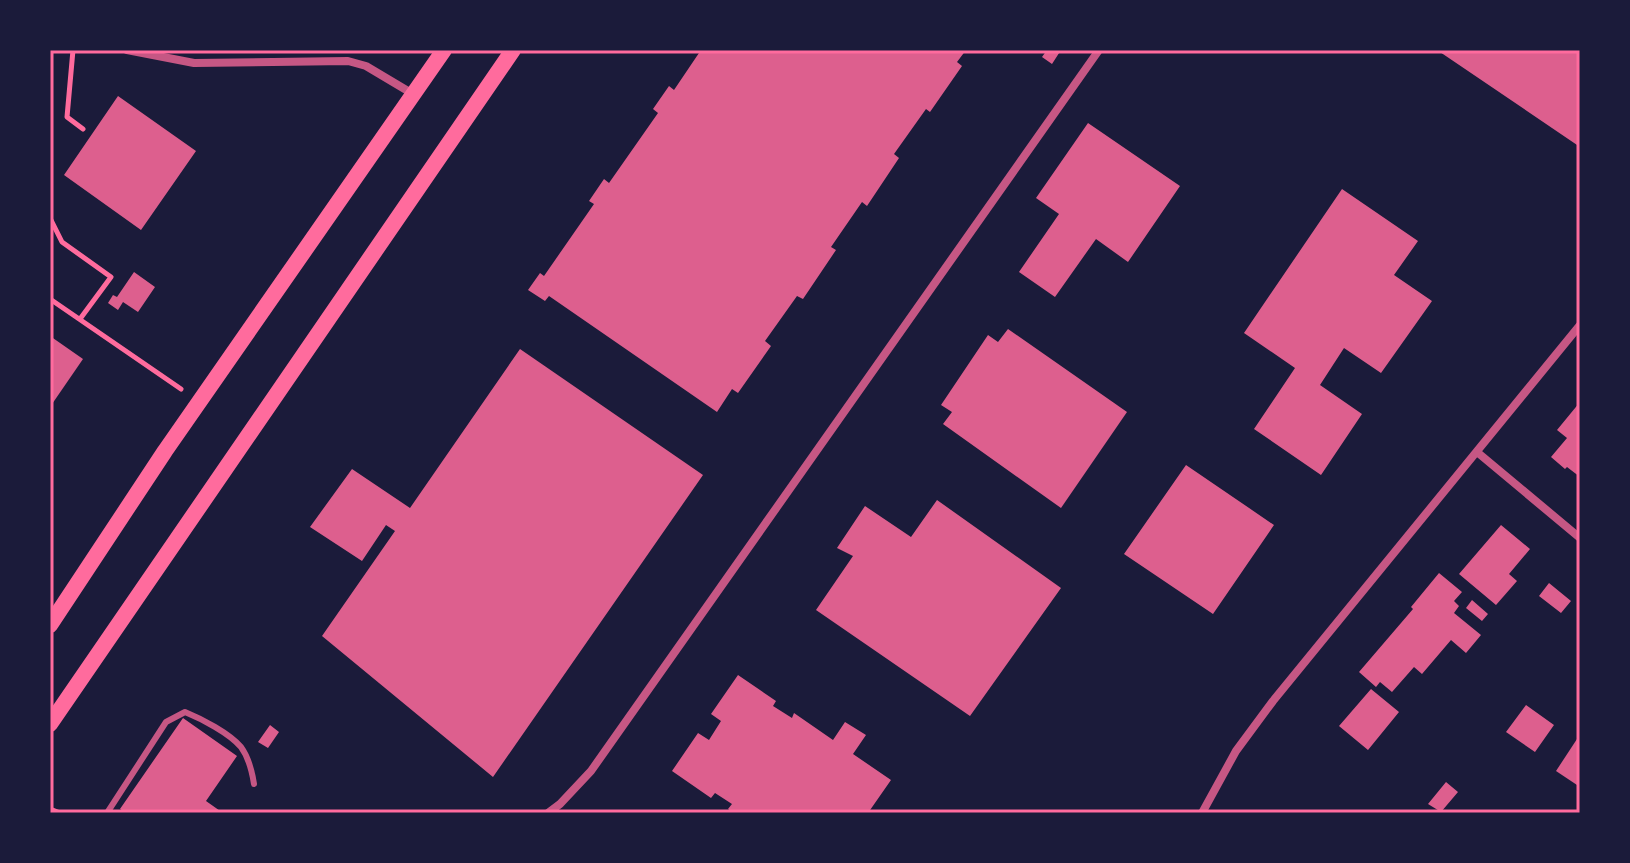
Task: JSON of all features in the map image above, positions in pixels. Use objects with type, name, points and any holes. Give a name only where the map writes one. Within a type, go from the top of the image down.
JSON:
[{"type":"main road","points":[[50,625],[199,402],[444,50]]},
{"type":"main road","points":[[50,724],[513,50]]},
{"type":"street","points":[[127,50],[194,63],[348,61],[366,66],[413,94]]},
{"type":"street","points":[[548,813],[591,771],[1099,50]]},
{"type":"street","points":[[1202,813],[1236,751],[1273,701],[1580,325]]},
{"type":"street","points":[[1477,452],[1580,538]]},
{"type":"lane","points":[[107,813],[166,722],[185,712],[206,720],[240,746],[251,767],[254,784]]},
{"type":"path","points":[[73,50],[67,117],[83,129]]},
{"type":"path","points":[[50,218],[62,242],[111,277],[80,319]]},
{"type":"path","points":[[50,299],[199,402]]},
{"type":"path","points":[[50,809],[60,813]]},
{"type":"building","points":[[701,50],[966,50],[957,62],[962,66],[930,112],[926,109],[894,154],[899,158],[867,206],[862,202],[831,247],[836,250],[803,299],[797,296],[765,341],[771,346],[738,393],[732,389],[717,412],[549,296],[545,301],[528,290],[540,273],[544,276],[594,204],[589,201],[604,179],[609,183],[658,113],[653,109],[669,86],[674,90]]},
{"type":"building","points":[[1047,50],[1061,50],[1052,64],[1042,57]]},
{"type":"building","points":[[1437,50],[1580,50],[1580,147]]},
{"type":"building","points":[[118,96],[196,151],[141,230],[64,175]]},
{"type":"building","points":[[1088,123],[1180,186],[1128,262],[1096,239],[1055,297],[1019,272],[1059,214],[1036,198]]},
{"type":"building","points":[[1342,189],[1418,241],[1394,275],[1432,301],[1381,373],[1344,348],[1320,385],[1362,414],[1321,475],[1254,429],[1295,368],[1244,333]]},
{"type":"building","points":[[134,272],[155,287],[138,312],[123,302],[118,310],[108,303],[113,295],[117,297]]},
{"type":"building","points":[[1008,329],[1127,412],[1061,508],[943,424],[952,412],[941,405],[988,335],[998,342]]},
{"type":"building","points":[[50,336],[83,359],[50,407]]},
{"type":"building","points":[[520,349],[703,475],[493,777],[322,636],[395,531],[386,525],[362,561],[310,527],[352,469],[410,508]]},
{"type":"building","points":[[1580,402],[1580,477],[1551,457],[1567,438],[1557,430]]},
{"type":"building","points":[[1186,465],[1274,525],[1213,614],[1124,554]]},
{"type":"building","points":[[937,500],[1061,588],[970,716],[816,610],[853,556],[837,548],[865,506],[911,537]]},
{"type":"building","points":[[1501,525],[1530,549],[1509,574],[1517,581],[1496,605],[1459,574]]},
{"type":"building","points":[[1439,573],[1462,592],[1454,601],[1459,606],[1454,613],[1481,635],[1466,653],[1451,640],[1422,674],[1414,667],[1392,692],[1380,682],[1376,687],[1359,672],[1413,609],[1411,607]]},
{"type":"building","points":[[1549,583],[1571,601],[1561,613],[1539,596]]},
{"type":"building","points":[[1472,600],[1488,614],[1482,621],[1466,608]]},
{"type":"building","points":[[738,675],[776,701],[773,706],[792,718],[794,713],[833,740],[845,722],[866,735],[853,754],[891,780],[868,813],[733,813],[728,809],[732,804],[715,793],[711,798],[672,771],[698,733],[709,740],[721,721],[711,714]]},
{"type":"building","points":[[1371,689],[1399,712],[1368,750],[1339,726]]},
{"type":"building","points":[[1526,705],[1554,725],[1535,752],[1506,732]]},
{"type":"building","points":[[183,718],[237,756],[206,801],[223,813],[126,813],[120,809]]},
{"type":"building","points":[[270,725],[279,732],[268,748],[258,742]]},
{"type":"building","points":[[1577,739],[1580,742],[1580,787],[1556,771]]},
{"type":"building","points":[[1446,782],[1458,792],[1441,812],[1428,804]]}]
